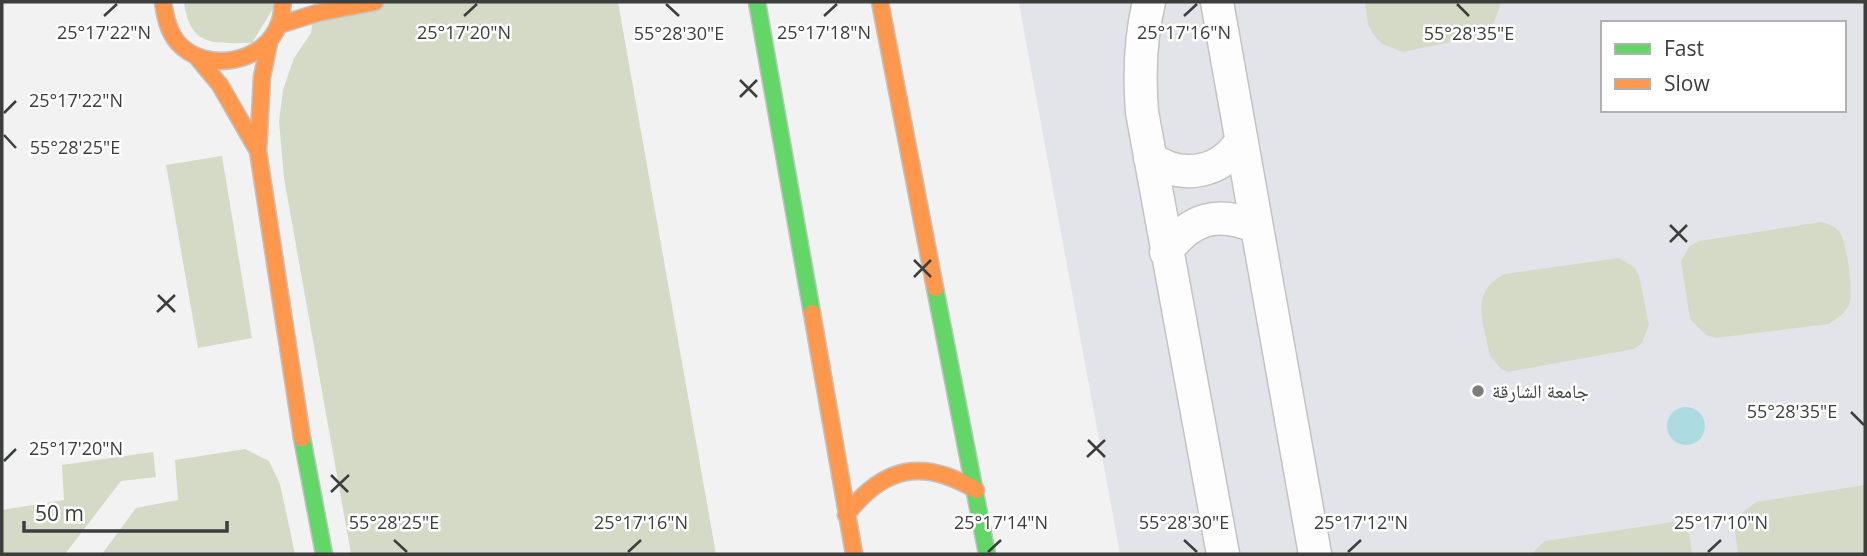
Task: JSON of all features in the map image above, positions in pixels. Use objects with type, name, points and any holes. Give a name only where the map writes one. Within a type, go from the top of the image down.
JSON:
[{"type":"street","points":[[163,2],[167,23],[178,42],[196,56],[220,85],[258,151]]},
{"type":"street","points":[[196,56],[215,62],[234,62],[253,55],[268,43],[279,25],[284,2]]},
{"type":"street","points":[[279,25],[317,13],[375,2]]},
{"type":"street","points":[[757,2],[853,554]]},
{"type":"street","points":[[880,2],[987,554]]},
{"type":"street","points":[[1149,2],[1140,63],[1142,112],[1223,554]]},
{"type":"street","points":[[1217,2],[1315,554]]},
{"type":"street","points":[[886,43],[898,12]]},
{"type":"street","points":[[746,16],[763,30]]},
{"type":"street","points":[[268,43],[262,77],[258,151],[297,410],[324,554]]},
{"type":"street","points":[[1150,158],[1161,166],[1174,170],[1200,171],[1225,160],[1235,152],[1241,141]]},
{"type":"street","points":[[1166,253],[1185,230],[1199,222],[1228,218],[1256,227]]},
{"type":"street","points":[[846,515],[867,488],[897,472],[930,470],[962,480],[976,490]]},
{"type":"shaded area","name":"جامعة الشارقة","points":[[1865,2],[1865,554],[1120,554],[1019,4]]},
{"type":"green space","points":[[184,2],[277,2],[252,43],[238,43],[215,42],[198,35],[187,17]]},
{"type":"green space","points":[[316,2],[618,2],[716,554],[351,554],[284,178],[279,121],[283,90],[294,58],[311,33]]},
{"type":"green space","points":[[1365,2],[1499,2],[1500,5],[1494,23],[1479,36],[1403,52],[1382,44],[1374,35],[1368,25]]},
{"type":"green space","points":[[222,156],[252,338],[198,348],[166,165]]},
{"type":"green space","points":[[1821,222],[1834,227],[1840,233],[1847,257],[1850,299],[1849,305],[1838,318],[1829,324],[1716,338],[1706,335],[1690,319],[1681,261],[1690,246],[1699,241]]},
{"type":"green space","points":[[1619,258],[1634,267],[1639,275],[1649,325],[1642,343],[1634,349],[1508,372],[1501,369],[1490,356],[1481,309],[1482,299],[1493,281],[1505,274]]},
{"type":"green space","points":[[245,449],[269,461],[280,484],[295,554],[102,554],[136,508],[178,500],[175,460]]},
{"type":"green space","points":[[153,452],[156,477],[121,481],[65,554],[2,554],[2,510],[64,500],[62,465]]},
{"type":"green space","points":[[1865,485],[1865,554],[1738,554],[1734,525],[1738,516],[1756,502]]},
{"type":"green space","points":[[1673,522],[1689,533],[1692,554],[1531,554],[1545,541]]},
{"type":"water","points":[[1686,407],[1700,412],[1705,426],[1700,440],[1686,445],[1672,440],[1667,426],[1672,412]]},
{"type":"traffic: fast","points":[[757,2],[812,313]]},
{"type":"traffic: fast","points":[[935,288],[987,554]]},
{"type":"traffic: fast","points":[[302,438],[324,554]]},
{"type":"traffic: slow","points":[[163,2],[169,28],[178,43],[190,53],[219,61],[234,60],[261,48],[272,37],[279,24],[283,2]]},
{"type":"traffic: slow","points":[[279,25],[317,13],[375,2]]},
{"type":"traffic: slow","points":[[880,2],[935,288]]},
{"type":"traffic: slow","points":[[269,43],[262,77],[258,151],[302,438]]},
{"type":"traffic: slow","points":[[196,56],[220,85],[258,151]]},
{"type":"traffic: slow","points":[[812,313],[854,554]]},
{"type":"traffic: slow","points":[[846,515],[875,486],[905,472],[939,474],[976,490]]},
{"type":"place","name":"جامعة الشارقة","points":[[1478,391]]}]
